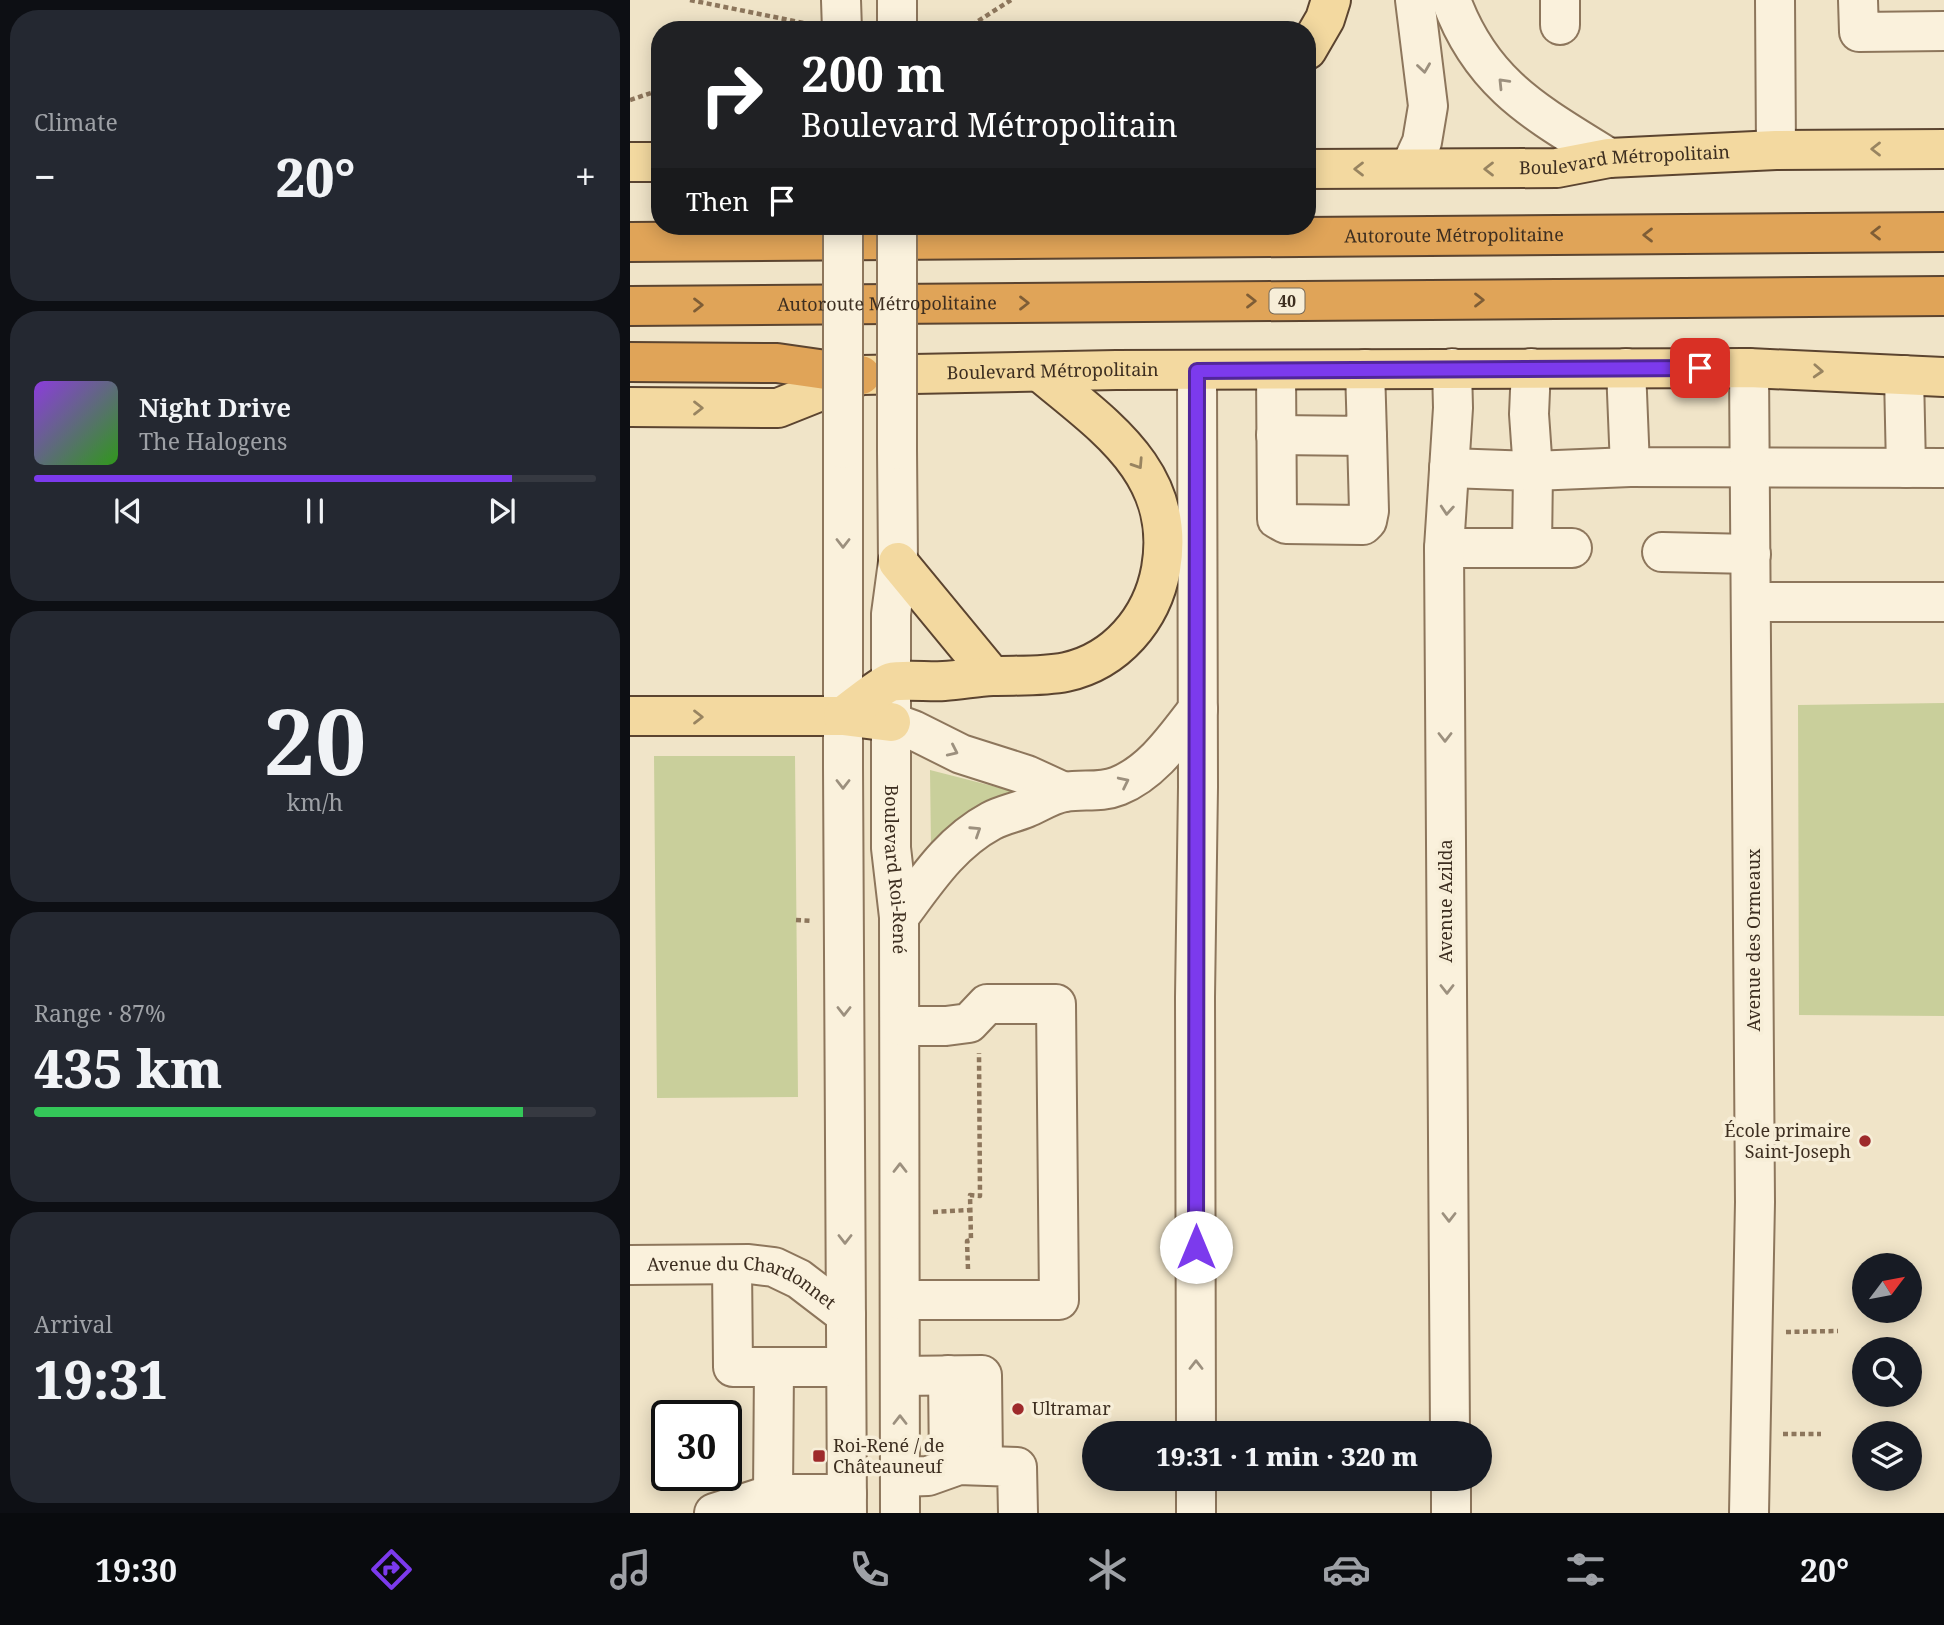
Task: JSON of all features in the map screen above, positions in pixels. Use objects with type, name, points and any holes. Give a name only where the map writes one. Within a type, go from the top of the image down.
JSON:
[{"type":"highway","name":"Autoroute Métropolitaine","points":[[630,242],[1944,232]]},
{"type":"highway","name":"Autoroute Métropolitaine","points":[[630,306],[1944,296]]},
{"type":"highway","points":[[630,362],[777,363],[861,375]]},
{"type":"main road","points":[[1316,34],[1331,0]]},
{"type":"main road","name":"Boulevard Métropolitain","points":[[1316,169],[1557,168],[1609,158],[1776,150],[1944,149]]},
{"type":"main road","points":[[630,162],[651,162]]},
{"type":"main road","name":"Boulevard Métropolitain","points":[[630,407],[778,408],[861,375],[1452,368],[1749,368],[1944,377]]},
{"type":"main road","points":[[843,716],[891,682],[1064,672],[1083,667],[1107,655],[1124,640],[1145,614],[1159,581],[1163,560],[1159,511],[1154,490],[1129,450],[1041,373]]},
{"type":"main road","points":[[898,562],[992,676]]},
{"type":"main road","points":[[630,716],[843,716],[891,722]]},
{"type":"street","points":[[897,0],[897,21]]},
{"type":"street","points":[[1410,169],[1422,142],[1428,106],[1415,0]]},
{"type":"street","points":[[1451,0],[1469,41],[1499,80],[1535,111],[1609,158]]},
{"type":"street","points":[[1775,0],[1776,150]]},
{"type":"street","points":[[1858,0],[1858,32],[1944,31]]},
{"type":"street","points":[[714,1513],[773,1494],[847,1503],[843,235]]},
{"type":"street","name":"Boulevard Roi-René","points":[[897,235],[898,562],[891,614],[891,848],[899,917],[900,1495]]},
{"type":"street","name":"Avenue Azilda","points":[[1450,1421],[1444,548],[1453,408],[1452,368]]},
{"type":"street","points":[[1531,368],[1529,414],[1533,471],[1532,548]]},
{"type":"street","points":[[1626,368],[1630,467]]},
{"type":"street","name":"Avenue des Ormeaux","points":[[1749,368],[1755,1202],[1749,1513]]},
{"type":"street","points":[[1276,370],[1277,519],[1286,524],[1363,525],[1370,511],[1365,369]]},
{"type":"street","points":[[1196,1421],[1197,371]]},
{"type":"street","points":[[1904,376],[1906,468]]},
{"type":"street","points":[[1276,435],[1367,436]]},
{"type":"street","points":[[1450,468],[1533,471],[1630,467],[1944,468]]},
{"type":"street","points":[[1444,548],[1572,548]]},
{"type":"street","points":[[1662,552],[1751,554]]},
{"type":"street","points":[[1752,602],[1944,602]]},
{"type":"street","points":[[899,917],[940,862],[954,846],[971,834],[991,821],[1064,792],[1098,791],[1133,778],[1157,759],[1198,709]]},
{"type":"street","points":[[891,722],[961,754],[1027,775],[1064,792]]},
{"type":"street","points":[[900,1026],[969,1023],[988,1004],[1056,1004],[1059,1300],[900,1300]]},
{"type":"street","name":"Avenue du Chardonnet","points":[[630,1265],[748,1265],[799,1279],[846,1315]]},
{"type":"street","points":[[748,1265],[733,1367],[846,1367]]},
{"type":"street","points":[[773,1494],[774,1367]]},
{"type":"street","points":[[900,1376],[982,1375],[966,1467]]},
{"type":"street","points":[[900,1495],[928,1476],[966,1467],[1017,1467],[1018,1513]]},
{"type":"street","points":[[1196,1491],[1196,1513]]},
{"type":"street","points":[[1451,1491],[1451,1513]]},
{"type":"path","points":[[690,0],[832,18]]},
{"type":"path","points":[[978,21],[1011,0]]},
{"type":"path","points":[[630,100],[651,93]]},
{"type":"path","points":[[796,920],[817,921]]},
{"type":"path","points":[[968,1283],[970,1195],[980,1196],[978,1042]]},
{"type":"path","points":[[928,1212],[970,1210]]},
{"type":"path","points":[[1752,1332],[1838,1331]]},
{"type":"green space","points":[[1944,703],[1944,1016],[1799,1015],[1798,705]]},
{"type":"green space","points":[[654,756],[795,756],[798,1097],[657,1098]]},
{"type":"green space","points":[[930,770],[1020,793],[931,848]]},
{"type":"place","name":"École primaire Saint-Joseph","points":[[1865,1141]]},
{"type":"place","name":"Ultramar","points":[[1018,1409]]},
{"type":"place","name":"Roi-René / de Châteauneuf","points":[[819,1456]]},
{"type":"route","points":[[1196,1247],[1197,371],[1700,368]]}]
